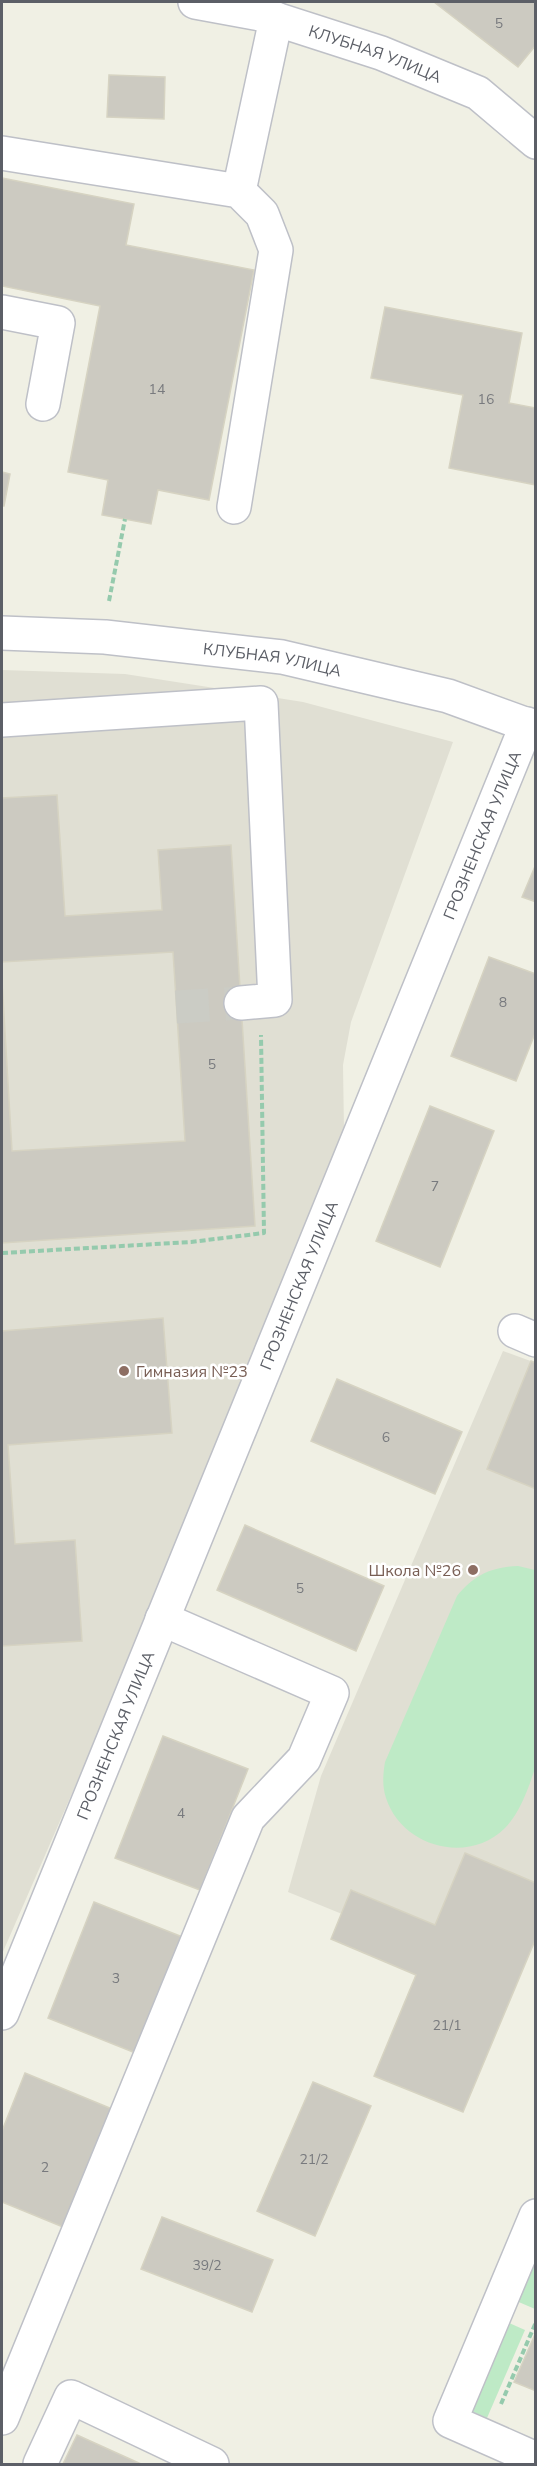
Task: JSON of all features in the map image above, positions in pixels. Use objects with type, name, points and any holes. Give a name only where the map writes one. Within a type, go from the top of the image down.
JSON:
[{"type":"street","name":"КЛУБНАЯ УЛИЦА","points":[[195,2],[260,14],[381,53],[478,93],[536,142]]},
{"type":"street","points":[[239,191],[276,19]]},
{"type":"street","points":[[2,153],[239,191],[262,214],[276,250],[234,507]]},
{"type":"street","points":[[2,312],[58,323],[43,404]]},
{"type":"street","name":"КЛУБНАЯ УЛИЦА","points":[[2,633],[105,637],[282,657],[448,696],[531,726]]},
{"type":"street","points":[[2,720],[261,703],[275,1000],[250,1002]]},
{"type":"street","name":"ГРОЗНЕНСКАЯ УЛИЦА","points":[[2,2013],[513,757],[531,726]]},
{"type":"street","points":[[2,2418],[248,1818],[304,1759],[332,1693],[162,1619]]},
{"type":"street","points":[[536,2216],[450,2421],[536,2459]]},
{"type":"street","points":[[40,2464],[71,2397],[212,2464]]},
{"type":"path","points":[[105,637],[105,621],[125,519]]},
{"type":"path","points":[[2,1253],[191,1242],[264,1233],[250,1002]]},
{"type":"path","points":[[486,2437],[536,2322]]},
{"type":"shaded area","name":"Гимназия №23","points":[[2,670],[125,674],[303,702],[453,742],[351,1022],[343,1065],[344,1131],[151,1612],[2,1954]]},
{"type":"shaded area","name":"Школа №26","points":[[503,1351],[536,1363],[535,1883],[465,1854],[435,1925],[352,1890],[342,1914],[288,1892],[321,1776]]},
{"type":"green space","points":[[518,1566],[535,1570],[536,1758],[534,1771],[519,1809],[505,1828],[490,1839],[473,1846],[455,1848],[438,1845],[421,1839],[406,1829],[394,1815],[384,1789],[385,1762],[457,1596],[470,1583],[492,1570]]},
{"type":"green space","points":[[535,2252],[535,2309],[514,2300]]},
{"type":"green space","points":[[507,2322],[525,2330],[487,2418],[469,2410]]},
{"type":"building","points":[[434,2],[536,2],[536,45],[518,67]]},
{"type":"building","points":[[109,75],[165,77],[164,119],[107,117]]},
{"type":"building","points":[[2,178],[134,204],[126,245],[254,270],[209,500],[158,490],[151,524],[102,515],[108,480],[68,472],[100,306],[2,286]]},
{"type":"building","points":[[385,307],[522,333],[509,403],[536,408],[536,485],[449,468],[463,395],[371,378]]},
{"type":"building","points":[[2,472],[10,474],[4,506],[2,506]]},
{"type":"building","points":[[57,795],[65,916],[162,910],[158,850],[231,845],[255,1226],[2,1243],[2,981],[12,1151],[185,1141],[173,952],[2,962],[2,798]]},
{"type":"building","points":[[536,864],[536,902],[522,897]]},
{"type":"building","points":[[489,957],[536,974],[536,1031],[516,1081],[451,1056]]},
{"type":"building","points":[[430,1106],[494,1131],[440,1267],[376,1241]]},
{"type":"building","points":[[163,1318],[172,1433],[8,1445],[15,1544],[75,1540],[82,1641],[2,1646],[2,1331]]},
{"type":"building","points":[[531,1361],[536,1363],[536,1489],[487,1469]]},
{"type":"building","points":[[337,1379],[462,1432],[435,1494],[311,1441]]},
{"type":"building","points":[[245,1525],[384,1586],[356,1651],[217,1590]]},
{"type":"building","points":[[163,1736],[248,1769],[200,1890],[115,1858]]},
{"type":"building","points":[[465,1853],[536,1883],[536,1938],[463,2112],[374,2076],[416,1975],[331,1939],[351,1890],[435,1925]]},
{"type":"building","points":[[94,1902],[185,1938],[138,2054],[48,2018]]},
{"type":"building","points":[[25,2073],[112,2109],[63,2227],[2,2202],[2,2131]]},
{"type":"building","points":[[313,2082],[371,2106],[315,2236],[257,2211]]},
{"type":"building","points":[[162,2217],[273,2260],[252,2312],[141,2269]]},
{"type":"building","points":[[536,2332],[536,2391],[514,2382]]},
{"type":"building","points":[[77,2435],[141,2464],[63,2464]]},
{"type":"tunnel","points":[[176,1007],[241,1003]]},
{"type":"place","name":"Гимназия №23","points":[[124,1371]]},
{"type":"place","name":"Школа №26","points":[[473,1570]]}]
